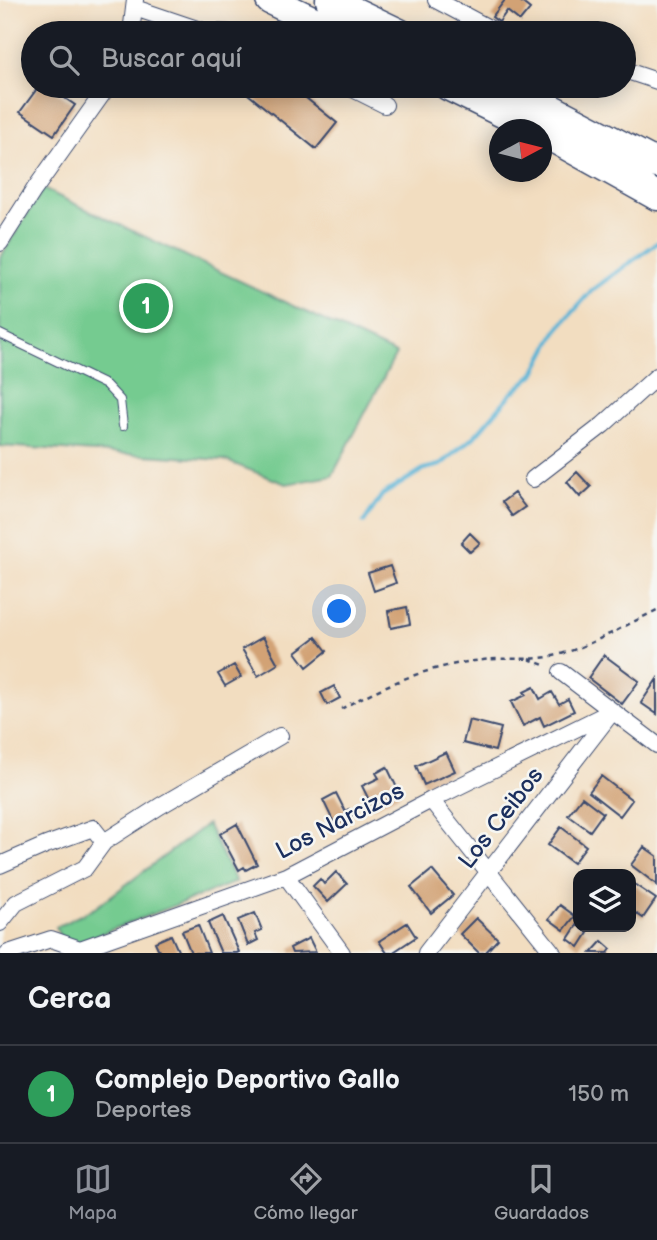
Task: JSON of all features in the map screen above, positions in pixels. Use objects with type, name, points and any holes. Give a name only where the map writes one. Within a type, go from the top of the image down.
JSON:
[{"type":"highway","points":[[270,0],[314,21]]},
{"type":"highway","points":[[330,0],[374,21]]},
{"type":"highway","points":[[472,98],[515,119]]},
{"type":"highway","points":[[531,98],[657,163]]},
{"type":"highway","points":[[552,138],[657,196]]},
{"type":"street","points":[[436,0],[475,21]]},
{"type":"street","points":[[135,4],[178,21]]},
{"type":"street","points":[[636,74],[657,81]]},
{"type":"street","points":[[0,243],[34,190],[100,98]]},
{"type":"street","points":[[371,98],[385,105]]},
{"type":"street","points":[[533,479],[603,425],[657,376]]},
{"type":"street","points":[[561,672],[657,745]]},
{"type":"street","name":"Los Narcizos","points":[[81,951],[286,876],[431,800],[612,711]]},
{"type":"street","name":"Los Ceibos","points":[[426,953],[612,711]]},
{"type":"street","points":[[0,923],[16,903],[85,868],[104,842],[279,736]]},
{"type":"street","points":[[431,800],[553,953]]},
{"type":"street","points":[[0,865],[93,828],[104,842]]},
{"type":"street","points":[[286,876],[342,953]]},
{"type":"street","points":[[8,953],[51,939],[81,951]]},
{"type":"lane","points":[[0,334],[106,385],[120,400],[122,426]]},
{"type":"path","points":[[341,709],[387,685],[435,668],[482,660],[564,653],[657,610]]},
{"type":"path","points":[[526,658],[561,672]]},
{"type":"green space","points":[[43,189],[396,354],[332,476],[286,484],[224,460],[0,446],[0,258]]},
{"type":"green space","points":[[207,824],[236,882],[64,948],[56,927],[95,908]]},
{"type":"building","points":[[505,0],[519,0],[530,9],[520,21],[507,11],[500,21],[492,17]]},
{"type":"building","points":[[30,98],[65,98],[75,105],[54,135],[20,112]]},
{"type":"building","points":[[253,98],[306,98],[337,123],[316,149]]},
{"type":"building","points":[[577,472],[591,487],[580,497],[567,482]]},
{"type":"building","points":[[514,493],[525,507],[512,516],[502,502]]},
{"type":"building","points":[[470,533],[480,543],[470,552],[461,543]]},
{"type":"building","points":[[390,566],[396,583],[374,591],[368,573]]},
{"type":"building","points":[[407,607],[410,624],[391,628],[388,611]]},
{"type":"building","points":[[263,637],[278,664],[258,676],[242,649]]},
{"type":"building","points":[[316,637],[327,651],[307,667],[296,652]]},
{"type":"building","points":[[604,655],[639,681],[622,704],[588,678]]},
{"type":"building","points":[[234,665],[241,677],[225,686],[218,674]]},
{"type":"building","points":[[657,679],[657,714],[641,703]]},
{"type":"building","points":[[334,686],[340,698],[327,705],[321,693]]},
{"type":"building","points":[[534,687],[540,699],[552,692],[559,704],[568,699],[574,711],[544,726],[540,717],[523,726],[511,702],[526,695],[524,692]]},
{"type":"building","points":[[469,720],[501,728],[495,751],[463,743]]},
{"type":"building","points":[[446,752],[455,771],[424,785],[416,766]]},
{"type":"building","points":[[387,767],[400,794],[373,808],[362,786],[379,778],[376,773]]},
{"type":"building","points":[[601,776],[632,800],[620,816],[589,792]]},
{"type":"building","points":[[336,793],[345,811],[349,809],[352,816],[335,825],[323,800]]},
{"type":"building","points":[[582,797],[603,813],[590,831],[568,815]]},
{"type":"building","points":[[237,824],[257,864],[246,870],[244,867],[239,870],[220,834]]},
{"type":"building","points":[[561,827],[586,846],[573,863],[548,845]]},
{"type":"building","points":[[644,847],[657,856],[657,885],[631,865]]},
{"type":"building","points":[[432,870],[453,895],[431,913],[411,887]]},
{"type":"building","points":[[336,872],[347,884],[328,902],[313,886],[320,879],[324,884]]},
{"type":"building","points":[[636,885],[656,899],[643,918],[636,913]]},
{"type":"building","points":[[560,905],[573,915],[564,930],[549,919]]},
{"type":"building","points":[[255,913],[262,930],[255,933],[258,940],[248,945],[238,920]]},
{"type":"building","points":[[223,916],[239,952],[237,953],[221,953],[208,923]]},
{"type":"building","points":[[476,918],[498,939],[485,953],[479,953],[460,934]]},
{"type":"building","points":[[407,923],[416,937],[392,953],[387,953],[379,941]]},
{"type":"building","points":[[198,925],[209,953],[191,953],[182,931]]},
{"type":"building","points":[[573,931],[588,933],[579,947],[568,939]]},
{"type":"building","points":[[171,935],[179,953],[160,953],[155,942]]},
{"type":"building","points":[[309,938],[316,952],[292,953],[290,948]]},
{"type":"building","points":[[602,941],[611,949],[608,953],[591,953]]},
{"type":"waterway","points":[[364,522],[382,495],[424,469],[440,465],[474,437],[513,392],[534,374],[557,330],[592,290],[657,243]]},
{"type":"place","name":"Complejo Deportivo Gallo","points":[[146,306]]}]
